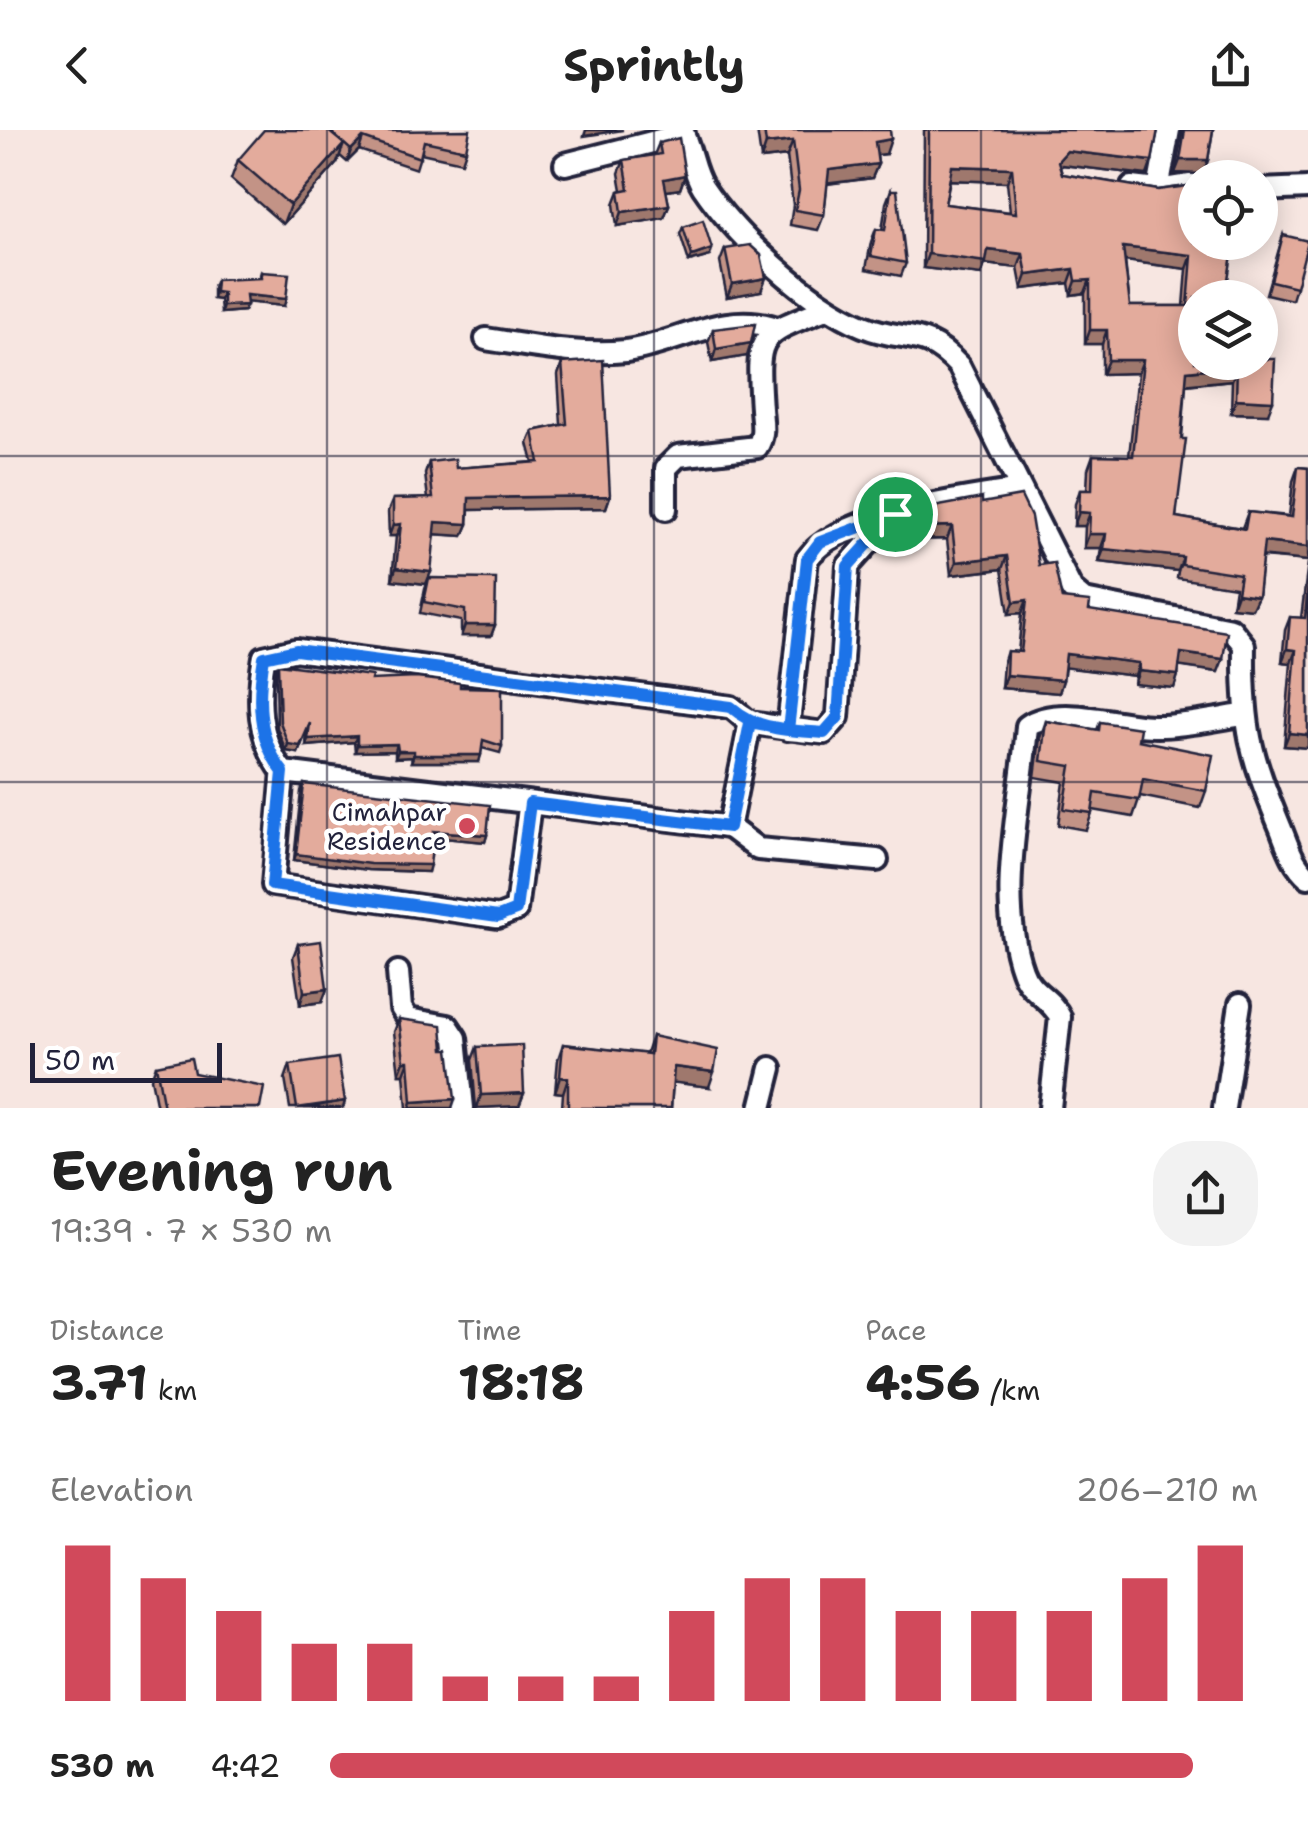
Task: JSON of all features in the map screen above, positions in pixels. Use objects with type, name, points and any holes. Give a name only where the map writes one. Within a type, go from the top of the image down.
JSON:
[{"type":"street","points":[[1158,190],[1169,130]]},
{"type":"street","points":[[564,164],[682,132],[701,184],[750,242],[828,308],[866,328],[939,345],[958,366],[1072,590],[1084,600],[1231,629],[1244,645],[1244,715],[1255,769],[1292,858],[1308,877]]},
{"type":"street","points":[[1110,183],[1158,190],[1178,187]]},
{"type":"street","points":[[1278,189],[1308,188]]},
{"type":"street","points":[[666,509],[666,468],[678,456],[757,447],[762,441],[758,357],[764,339],[777,328],[828,308]]},
{"type":"street","points":[[486,339],[592,353],[642,348],[726,322],[777,328]]},
{"type":"street","points":[[788,730],[807,559],[820,542],[895,514],[1019,490]]},
{"type":"street","points":[[530,803],[516,910],[498,917],[272,885],[283,772],[266,750],[259,686],[264,657],[296,650],[731,707],[750,723],[824,733],[838,717],[848,566],[895,514]]},
{"type":"street","points":[[1050,1108],[1060,1017],[1022,972],[1010,912],[1009,876],[1027,726],[1036,720],[1060,716],[1161,726],[1244,715]]},
{"type":"street","points":[[729,827],[750,723]]},
{"type":"street","points":[[283,772],[729,827],[758,850],[877,860]]},
{"type":"street","points":[[398,972],[401,1008],[408,1019],[448,1026],[456,1038],[463,1108]]},
{"type":"street","points":[[1224,1108],[1240,1004]]},
{"type":"street","points":[[762,1108],[770,1068]]},
{"type":"building","points":[[264,130],[327,130],[344,144],[290,205],[238,160]]},
{"type":"building","points":[[470,130],[466,150],[424,141],[420,158],[363,138],[351,150],[332,133]]},
{"type":"building","points":[[764,130],[890,130],[891,139],[875,142],[878,164],[829,170],[824,215],[795,210],[799,190],[793,141],[766,144]]},
{"type":"building","points":[[929,130],[1158,130],[1152,161],[1067,151],[1058,161],[1062,174],[1158,190],[1178,187],[1178,253],[1123,247],[1130,306],[1178,306],[1178,380],[1186,380],[1181,439],[1186,439],[1176,517],[1245,529],[1248,512],[1292,517],[1298,467],[1308,468],[1308,547],[1264,542],[1258,596],[1237,593],[1240,574],[1182,565],[1183,557],[1104,549],[1106,534],[1089,534],[1090,513],[1079,512],[1080,490],[1092,490],[1093,455],[1133,456],[1143,360],[1108,360],[1107,330],[1090,330],[1090,280],[1076,281],[1074,269],[1027,275],[1023,254],[988,250],[986,262],[928,254]],"holes":[[[952,166],[1012,168],[1016,213],[945,204]]]},
{"type":"building","points":[[1185,130],[1213,130],[1208,160],[1180,160]]},
{"type":"building","points":[[679,138],[685,175],[664,179],[669,205],[622,212],[619,191],[629,189],[624,160],[661,154],[659,143]]},
{"type":"building","points":[[891,190],[897,190],[906,263],[871,256],[876,229],[885,230]]},
{"type":"building","points":[[703,220],[712,249],[692,256],[683,227]]},
{"type":"building","points":[[1283,235],[1308,241],[1296,287],[1271,280]]},
{"type":"building","points":[[750,245],[761,255],[766,278],[732,284],[725,249]]},
{"type":"building","points":[[1192,260],[1231,260],[1228,280],[1190,280]]},
{"type":"building","points":[[261,272],[289,274],[286,299],[246,295],[247,305],[223,306],[223,293],[215,292],[216,280],[261,278]]},
{"type":"building","points":[[755,324],[751,343],[716,349],[713,329]]},
{"type":"building","points":[[603,360],[610,496],[469,498],[468,524],[436,522],[431,572],[396,568],[401,524],[393,525],[393,499],[433,498],[429,462],[455,459],[456,468],[539,462],[533,431],[567,424],[562,363]]},
{"type":"building","points":[[1237,380],[1274,380],[1273,401],[1236,399]]},
{"type":"building","points":[[1021,496],[1031,517],[1039,565],[1054,563],[1062,599],[1090,602],[1089,610],[1227,632],[1223,659],[1181,653],[1178,675],[1139,671],[1139,663],[1066,654],[1063,680],[1006,675],[1007,651],[1021,652],[1027,600],[1014,602],[1007,556],[956,562],[952,526],[913,527],[912,511],[982,498],[982,503]]},
{"type":"building","points":[[429,578],[496,579],[495,625],[465,625],[465,610],[424,602]]},
{"type":"building","points":[[1308,585],[1308,735],[1289,733],[1296,650],[1287,649],[1290,617],[1305,618]]},
{"type":"building","points":[[278,664],[372,676],[371,680],[416,678],[460,683],[460,687],[502,688],[502,746],[483,740],[481,755],[414,755],[414,751],[398,751],[397,744],[357,745],[357,736],[308,739],[310,723],[300,746],[288,744],[280,722]]},
{"type":"building","points":[[1046,721],[1099,730],[1100,722],[1140,728],[1138,740],[1213,755],[1206,791],[1143,779],[1139,800],[1095,793],[1092,813],[1064,809],[1071,766],[1041,761]]},
{"type":"building","points":[[304,784],[490,805],[487,835],[434,831],[430,865],[370,864],[296,854]]},
{"type":"building","points":[[321,941],[327,989],[304,992],[298,944]]},
{"type":"building","points":[[399,1019],[442,1025],[455,1099],[412,1102],[409,1061],[404,1061]]},
{"type":"building","points":[[652,1036],[718,1050],[714,1072],[674,1067],[671,1108],[568,1108],[568,1078],[560,1077],[563,1044],[650,1054]]},
{"type":"building","points":[[522,1045],[524,1093],[481,1095],[477,1047]]},
{"type":"building","points":[[191,1058],[194,1073],[264,1087],[260,1108],[164,1108],[156,1065]]},
{"type":"building","points":[[338,1058],[345,1101],[297,1108],[290,1065]]},
{"type":"place","name":"Cimahpar Residence","points":[[467,826]]},
{"type":"route","points":[[895,514],[820,542],[807,559],[788,730],[750,723],[729,827],[530,803],[516,910],[498,917],[272,885],[283,772],[266,750],[259,686],[264,657],[296,650],[731,707],[750,723],[788,730],[824,733],[838,717],[848,566],[895,514]]}]
